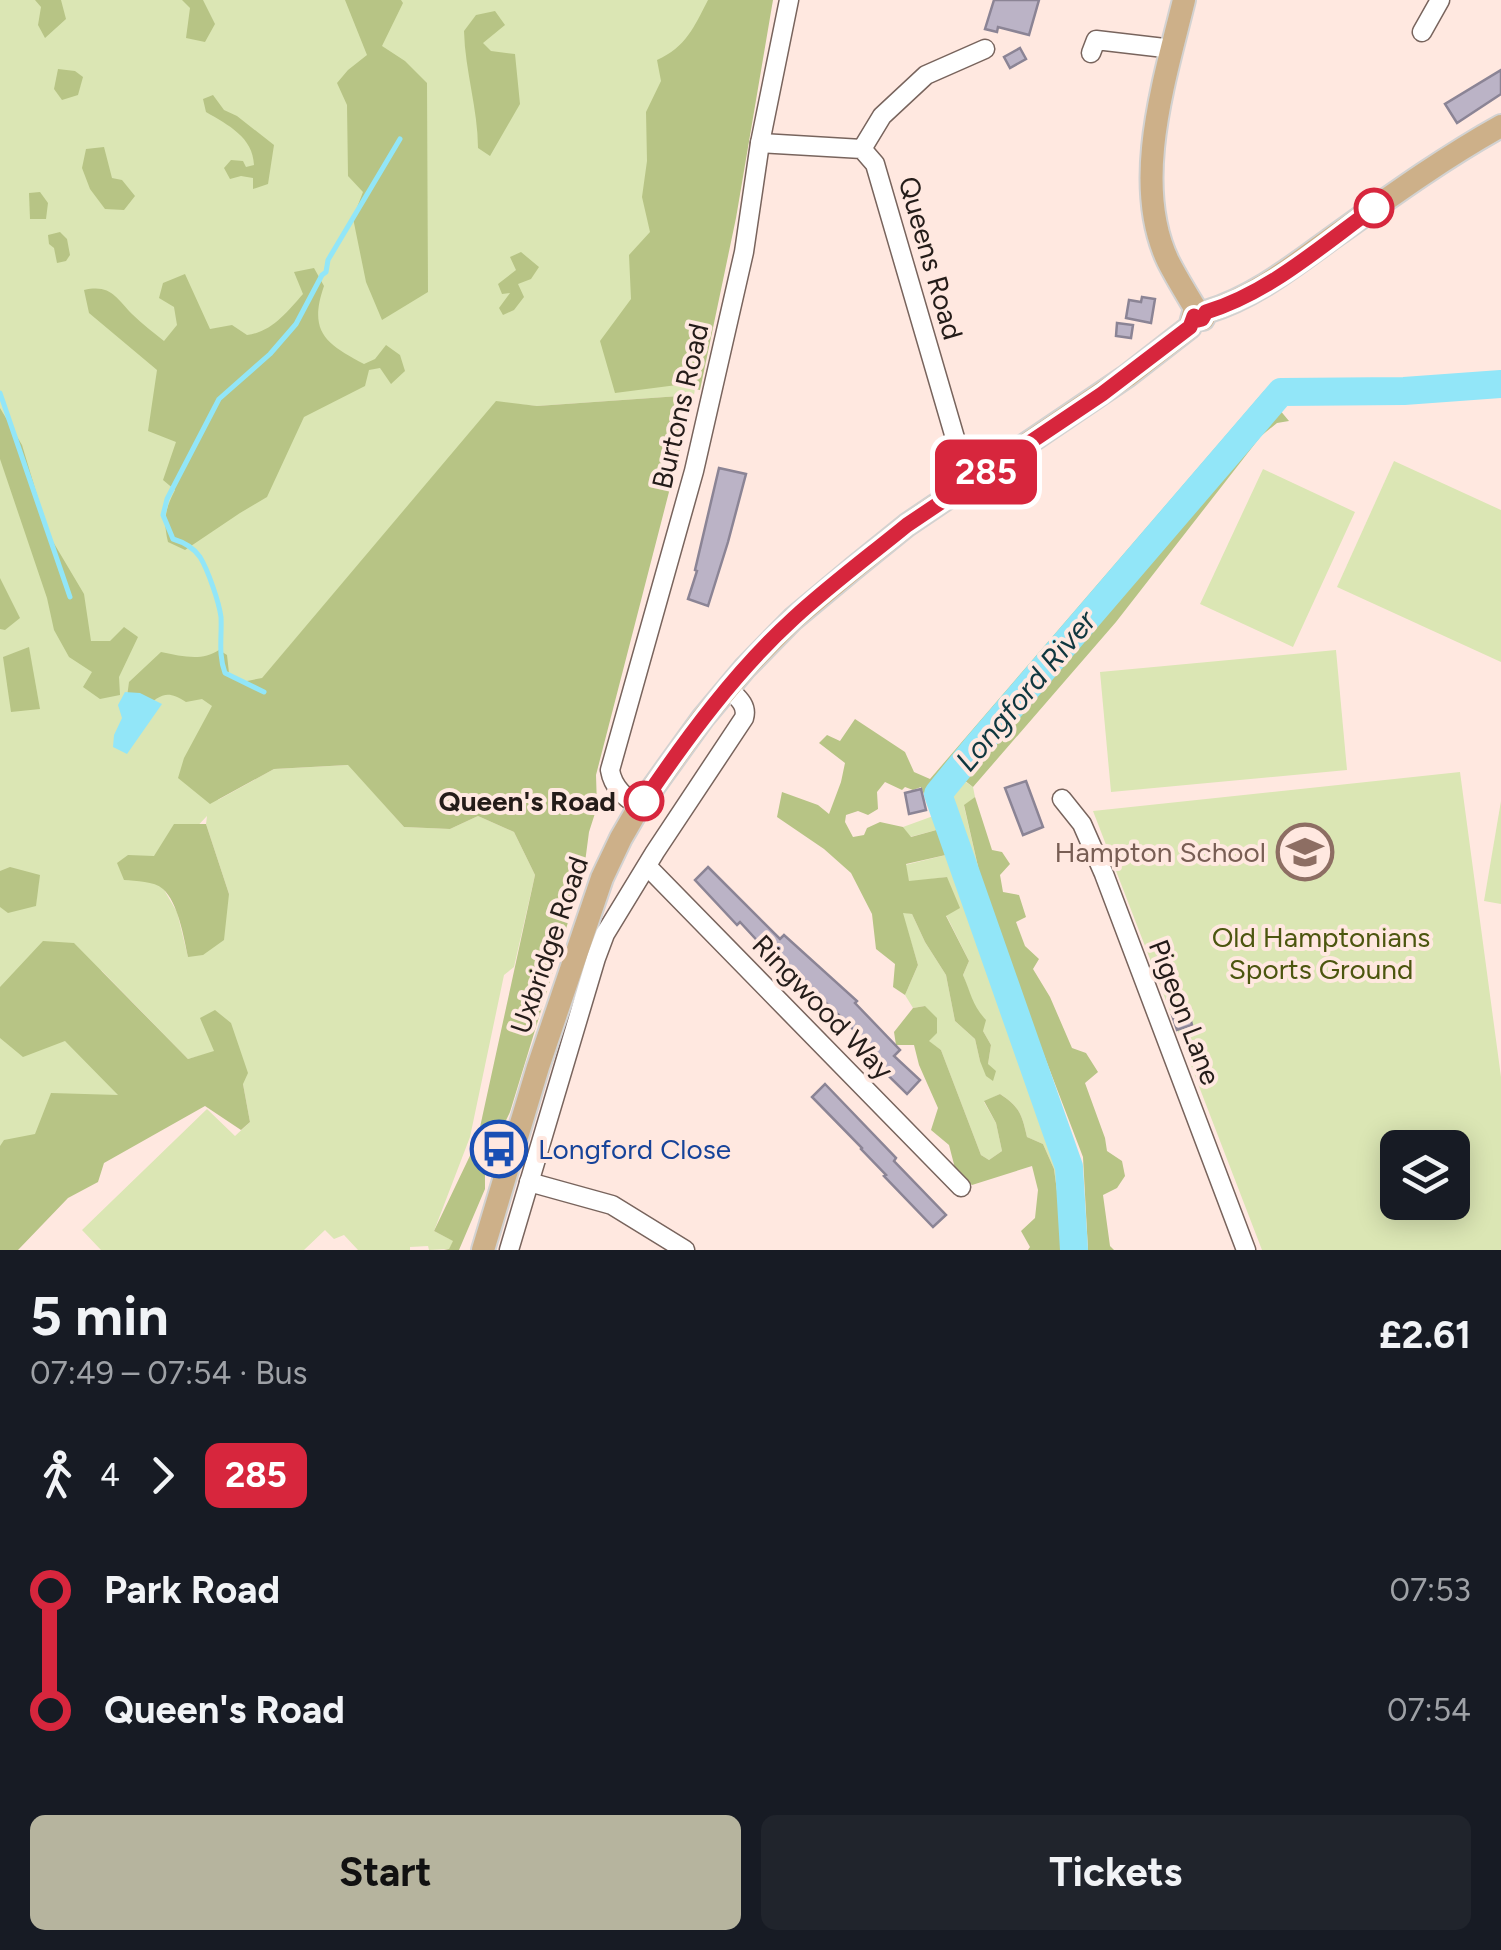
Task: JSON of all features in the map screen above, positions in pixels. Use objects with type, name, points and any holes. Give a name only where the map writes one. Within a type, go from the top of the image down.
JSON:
[{"type":"main road","points":[[1184,0],[1157,124],[1150,184],[1155,221],[1167,260],[1199,312]]},
{"type":"main road","name":"Uxbridge Road","points":[[483,1250],[578,942],[602,878],[639,808],[728,688],[793,618],[907,525],[1128,376],[1190,327],[1199,312],[1226,306],[1274,280],[1379,205],[1501,126]]},
{"type":"street","name":"Burtons Road","points":[[639,808],[623,796],[610,770],[694,471],[744,252],[760,142],[788,0]]},
{"type":"street","points":[[1422,32],[1440,0]]},
{"type":"street","points":[[1091,54],[1096,40],[1173,49]]},
{"type":"street","points":[[760,142],[862,149],[882,116],[926,75],[985,49]]},
{"type":"street","name":"Queens Road","points":[[862,149],[875,164],[970,483]]},
{"type":"street","name":"Uxbridge Road","points":[[508,1250],[600,947],[646,866],[744,718],[743,705],[728,688]]},
{"type":"street","name":"Pigeon Lane","points":[[1062,799],[1082,824],[1104,874],[1246,1250]]},
{"type":"street","name":"Ringwood Way","points":[[646,866],[961,1187]]},
{"type":"street","points":[[529,1182],[612,1205],[685,1250]]},
{"type":"green space","points":[[0,0],[759,0],[694,395],[537,406],[496,402],[248,695],[218,800],[274,769],[349,765],[404,827],[450,829],[478,816],[514,832],[535,875],[514,967],[504,975],[470,1137],[434,1231],[454,1241],[449,1249],[429,1250],[428,1246],[358,1250],[344,1235],[334,1239],[325,1230],[304,1250],[101,1250],[82,1230],[207,1109],[235,1136],[250,1122],[243,1084],[214,1052],[188,1059],[101,970],[156,1090],[0,1238]],"holes":[[[207,816],[206,824],[229,894],[188,957],[177,912],[163,888],[170,855]]]},
{"type":"green space","points":[[35,0],[61,0],[66,19],[45,38],[38,25],[41,7]]},
{"type":"green space","points":[[182,0],[203,0],[215,24],[205,42],[186,38],[190,8]]},
{"type":"green space","points":[[345,0],[401,0],[382,46],[405,61],[427,83],[428,292],[382,320],[366,282],[353,218],[363,192],[348,176],[347,105],[337,83],[367,55]]},
{"type":"green space","points":[[708,0],[773,0],[736,218],[700,390],[677,385],[615,393],[600,341],[631,299],[629,255],[650,232],[642,197],[647,161],[646,112],[661,81],[657,60],[682,42]]},
{"type":"green space","points":[[495,11],[505,25],[483,43],[491,51],[515,54],[520,104],[490,156],[478,148],[464,31],[476,15]]},
{"type":"green space","points":[[58,69],[75,71],[83,77],[78,95],[62,100],[54,89]]},
{"type":"green space","points":[[213,95],[224,110],[274,145],[268,184],[253,189],[253,178],[230,179],[224,168],[231,160],[243,161],[246,167],[254,165],[253,155],[238,133],[206,112],[203,99]]},
{"type":"green space","points":[[104,147],[112,178],[122,180],[135,196],[124,210],[105,209],[90,189],[82,168],[86,149]]},
{"type":"green space","points":[[40,192],[48,203],[46,219],[30,219],[29,193]]},
{"type":"green space","points":[[60,232],[67,239],[70,255],[66,261],[57,263],[48,235]]},
{"type":"green space","points":[[521,252],[539,267],[531,279],[518,284],[524,297],[514,310],[503,315],[499,308],[510,293],[502,294],[498,284],[516,270],[510,257]]},
{"type":"green space","points":[[314,268],[324,286],[318,315],[320,326],[330,343],[364,364],[375,359],[386,345],[400,355],[405,371],[391,384],[380,368],[369,370],[365,386],[304,417],[267,497],[185,550],[168,542],[166,515],[175,490],[163,480],[176,442],[148,431],[157,370],[89,313],[84,290],[101,289],[112,294],[164,341],[177,325],[174,307],[159,298],[163,283],[185,274],[210,329],[232,325],[247,335],[264,330],[285,314],[303,294],[294,272]]},
{"type":"green space","points":[[1264,391],[1289,421],[1277,423],[1261,436],[1116,622],[973,787],[951,770],[933,797],[926,799],[921,787],[902,790],[885,782],[877,792],[878,809],[868,815],[858,811],[846,815],[845,822],[853,837],[864,835],[867,828],[880,822],[903,827],[911,837],[940,829],[950,854],[906,864],[909,881],[947,877],[960,908],[946,916],[969,961],[963,975],[986,1020],[983,1031],[991,1045],[988,1064],[996,1071],[993,1081],[986,1076],[975,1039],[955,1021],[946,975],[912,914],[903,913],[918,965],[905,995],[893,987],[895,964],[876,949],[872,914],[851,873],[777,817],[782,792],[818,805],[829,814],[845,763],[819,743],[827,735],[840,741],[855,719],[905,752],[914,772],[930,779]]},
{"type":"green space","points":[[694,395],[596,775],[597,807],[584,870],[510,1112],[485,1172],[485,1189],[459,1250],[444,1250],[453,1241],[434,1231],[477,1141],[535,875],[514,832],[478,816],[450,829],[404,827],[348,765],[274,769],[210,804],[178,778],[184,758],[212,706],[202,699],[186,702],[168,695],[143,709],[127,697],[129,682],[161,652],[198,657],[219,650],[227,655],[229,673],[242,682],[262,678],[496,401],[537,406]]},
{"type":"green space","points":[[0,408],[22,445],[49,535],[84,594],[91,641],[110,641],[124,627],[138,637],[119,677],[120,695],[100,699],[83,687],[92,672],[69,657],[54,630],[0,459]]},
{"type":"green space","points":[[1394,461],[1501,510],[1501,662],[1337,587]]},
{"type":"green space","points":[[1263,469],[1355,512],[1293,647],[1200,604]]},
{"type":"green space","points":[[0,578],[20,618],[5,630],[0,629]]},
{"type":"green space","points":[[29,647],[40,709],[11,712],[3,657]]},
{"type":"green space","points":[[1336,650],[1347,770],[1111,792],[1100,672]]},
{"type":"green space","name":"Old Hamptonians Sports Ground","points":[[1460,772],[1501,1077],[1501,1250],[1262,1250],[1093,811]]},
{"type":"green space","points":[[957,776],[973,787],[975,797],[964,806],[987,906],[944,795]]},
{"type":"green space","points":[[975,797],[992,850],[1002,852],[1010,864],[1000,875],[1003,892],[1019,895],[1026,917],[1016,922],[1025,946],[1039,959],[1033,969],[1072,1048],[1086,1053],[1098,1072],[1085,1083],[1107,1151],[1122,1161],[1125,1176],[1117,1188],[1103,1195],[1110,1246],[1114,1250],[1088,1250],[1083,1157],[987,906],[964,805]]},
{"type":"green space","points":[[1501,801],[1501,904],[1484,901]]},
{"type":"green space","points":[[936,815],[940,829],[910,837],[903,827]]},
{"type":"green space","points":[[174,824],[206,824],[229,894],[224,940],[203,955],[188,957],[176,911],[163,889],[124,880],[117,863],[128,855],[154,856]]},
{"type":"green space","points":[[950,854],[1063,1163],[1067,1250],[1054,1169],[1043,1144],[1027,1137],[1019,1112],[1000,1094],[984,1102],[996,1123],[1002,1151],[989,1160],[981,1155],[941,1050],[928,1041],[925,1006],[913,1008],[905,995],[918,965],[902,912],[912,914],[946,975],[955,1021],[975,1039],[980,1061],[988,1064],[991,1045],[963,975],[969,961],[946,915],[947,877],[909,882],[905,865]]},
{"type":"green space","points":[[10,867],[40,875],[36,906],[8,913],[0,907],[0,871]]},
{"type":"green space","points":[[43,941],[74,943],[188,1059],[214,1051],[200,1018],[215,1010],[231,1023],[248,1073],[243,1084],[250,1122],[241,1130],[205,1106],[104,1163],[98,1182],[68,1198],[18,1250],[0,1250],[0,1146],[4,1140],[35,1134],[51,1093],[118,1095],[65,1041],[23,1057],[0,1038],[0,987]]},
{"type":"green space","points":[[925,1006],[937,1018],[937,1033],[929,1041],[941,1050],[981,1155],[989,1160],[1002,1151],[996,1123],[984,1101],[1000,1094],[1019,1112],[1027,1137],[1043,1144],[1054,1169],[1065,1250],[1028,1250],[1021,1231],[1035,1218],[1038,1190],[1032,1166],[972,1185],[957,1176],[949,1145],[931,1130],[938,1108],[914,1045],[896,1045],[894,1032],[913,1008]]},
{"type":"water","points":[[125,692],[140,693],[162,704],[127,754],[113,747],[122,718],[118,705]]},
{"type":"building","points":[[994,0],[1039,0],[1029,35],[998,27],[997,32],[985,29]]},
{"type":"building","points":[[1020,48],[1026,59],[1010,68],[1004,57]]},
{"type":"building","points":[[1501,70],[1501,94],[1457,123],[1445,104]]},
{"type":"building","points":[[1142,297],[1155,299],[1151,323],[1126,318],[1129,300],[1141,302]]},
{"type":"building","points":[[1117,323],[1133,325],[1131,338],[1116,336]]},
{"type":"building","points":[[719,468],[746,474],[708,606],[688,599]]},
{"type":"building","points":[[1026,781],[1043,827],[1023,835],[1005,788]]},
{"type":"building","points":[[921,789],[926,810],[909,814],[905,793]]},
{"type":"building","points":[[708,867],[780,939],[784,935],[857,1001],[900,1050],[894,1056],[920,1080],[907,1094],[860,1048],[865,1042],[844,1020],[740,922],[737,925],[695,880]]},
{"type":"building","points":[[1188,1010],[1192,1025],[1177,1030],[1172,1015]]},
{"type":"building","points":[[825,1084],[946,1215],[933,1227],[812,1097]]},
{"type":"waterway","points":[[264,692],[225,673],[221,617],[210,578],[198,554],[173,539],[163,515],[167,499],[219,399],[270,354],[296,324],[326,272],[328,260],[400,139]]},
{"type":"waterway","name":"Longford River","points":[[1074,1250],[1069,1167],[938,794],[1281,392],[1404,391],[1501,384]]},
{"type":"waterway","points":[[0,393],[70,597]]},
{"type":"bus line","name":"285","points":[[644,801],[703,718],[745,668],[793,618],[907,525],[1128,376],[1190,327],[1194,316],[1202,319],[1206,312],[1226,306],[1274,280],[1374,208]]},
{"type":"place","name":"Queen's Road","points":[[644,801]]},
{"type":"place","name":"Hampton School","points":[[1305,852]]},
{"type":"place","name":"Longford Close","points":[[499,1149]]}]
